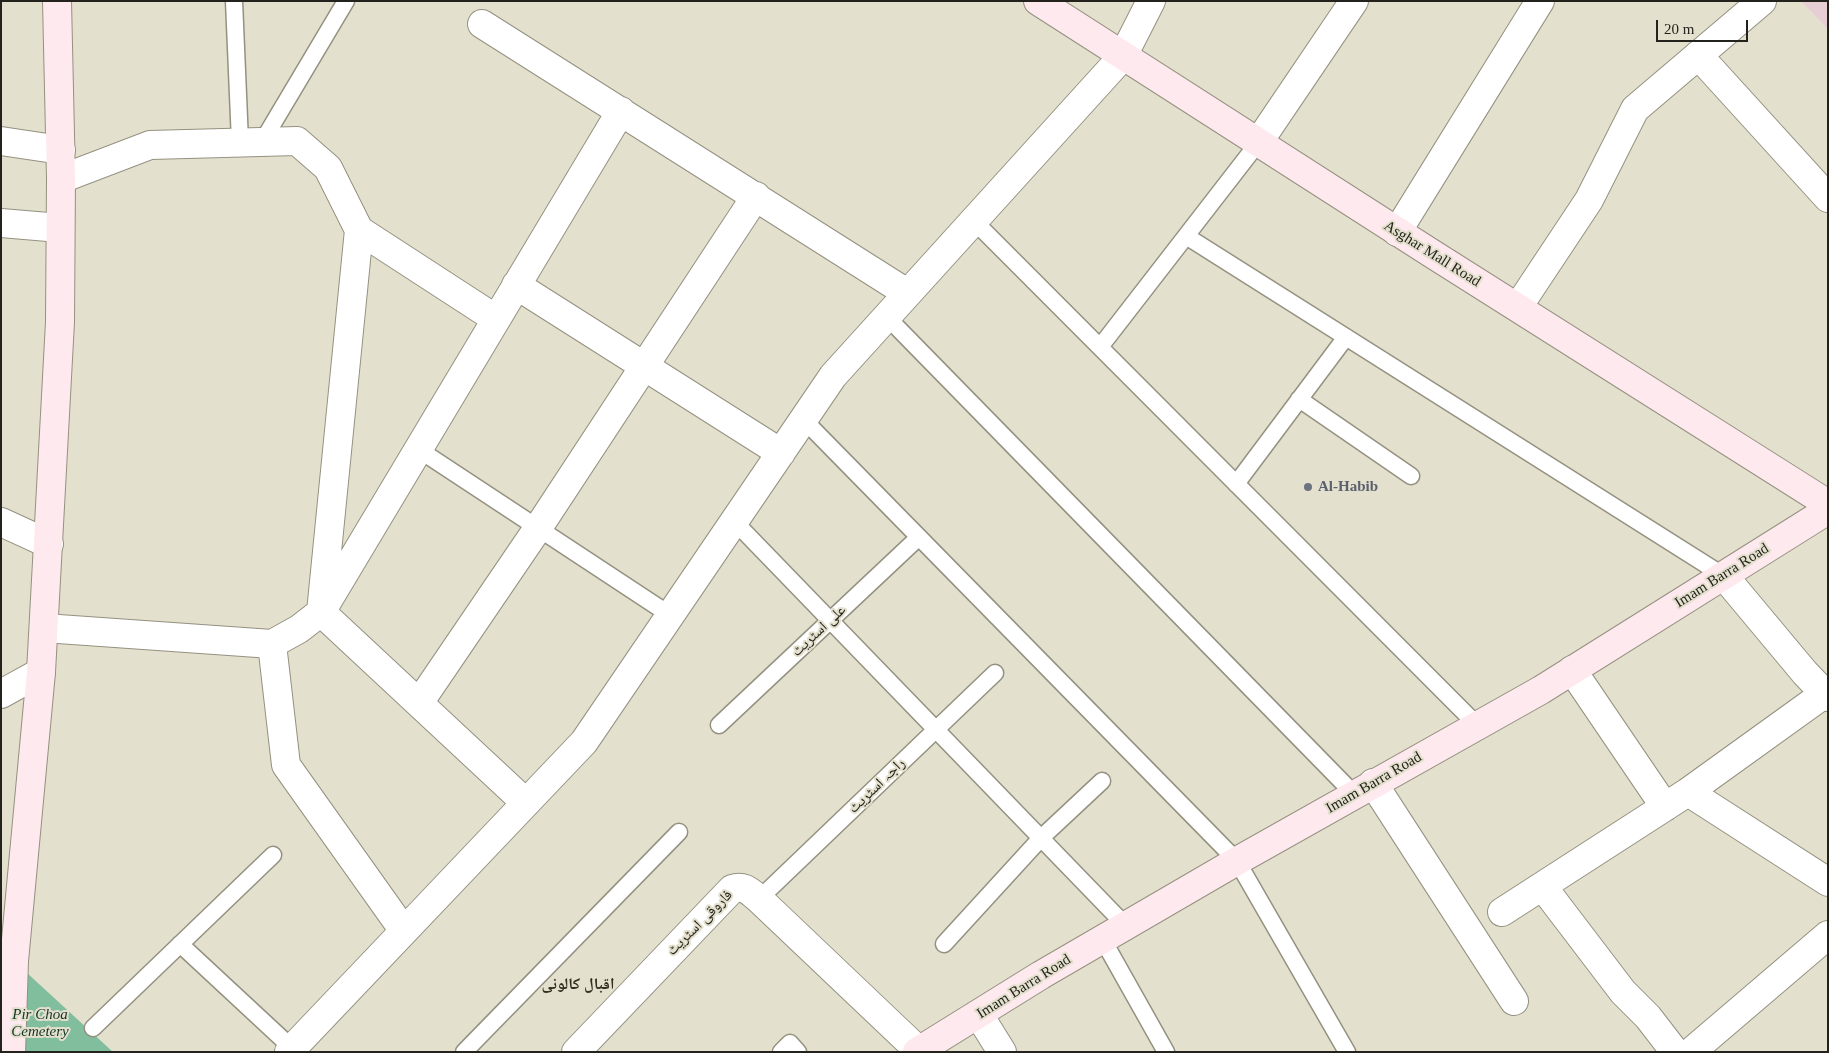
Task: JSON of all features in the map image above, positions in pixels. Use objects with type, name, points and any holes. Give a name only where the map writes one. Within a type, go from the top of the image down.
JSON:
[{"type":"street","points":[[11,1052],[9,927],[41,672],[60,322],[61,179],[57,1]]},
{"type":"street","name":"Asghar Mall Road","points":[[1038,1],[1397,232],[1828,504]]},
{"type":"street","points":[[293,1051],[584,742],[833,376],[907,292],[1123,56],[1151,1]]},
{"type":"street","points":[[1258,143],[1354,1]]},
{"type":"street","points":[[1397,232],[1540,1]]},
{"type":"street","points":[[1518,307],[1589,200],[1635,109],[1762,1]]},
{"type":"street","points":[[482,24],[907,292]]},
{"type":"street","points":[[1698,55],[1828,198]]},
{"type":"street","points":[[44,628],[272,644],[299,629],[321,612],[620,111]]},
{"type":"street","points":[[1,141],[60,150]]},
{"type":"street","points":[[61,179],[150,145],[297,141],[328,168],[359,230],[496,319]]},
{"type":"street","points":[[419,703],[538,528],[756,196]]},
{"type":"street","points":[[1,223],[60,228]]},
{"type":"street","points":[[321,612],[359,230]]},
{"type":"street","points":[[516,285],[781,452]]},
{"type":"street","name":"Imam Barra Road","points":[[918,1051],[1237,861],[1572,670],[1828,510]]},
{"type":"street","points":[[1,522],[49,544]]},
{"type":"street","points":[[1502,912],[1666,807],[1826,696],[1724,576]]},
{"type":"street","points":[[321,612],[526,803]]},
{"type":"street","points":[[272,644],[286,765],[404,931]]},
{"type":"street","points":[[1572,670],[1666,807]]},
{"type":"street","points":[[1,694],[41,672]]},
{"type":"street","points":[[1364,788],[1514,1001]]},
{"type":"street","points":[[1688,792],[1828,882]]},
{"type":"street","name":"فاروقی اسٹریٹ","points":[[576,1052],[732,889],[740,887],[748,889],[759,899],[918,1051]]},
{"type":"street","points":[[1543,887],[1623,992],[1648,1017],[1675,1052]]},
{"type":"street","points":[[1691,1052],[1828,935]]},
{"type":"street","points":[[979,1015],[1002,1052]]},
{"type":"lane","points":[[234,1],[251,142]]},
{"type":"lane","points":[[251,142],[346,1]]},
{"type":"lane","points":[[1100,347],[1258,143]]},
{"type":"lane","points":[[974,220],[1477,725]]},
{"type":"lane","points":[[1186,236],[1724,576]]},
{"type":"lane","points":[[886,316],[1364,788]]},
{"type":"lane","points":[[1236,484],[1346,337]]},
{"type":"lane","points":[[1299,399],[1411,476]]},
{"type":"lane","points":[[803,420],[1237,861],[1346,1052]]},
{"type":"lane","points":[[418,449],[670,614]]},
{"type":"lane","points":[[734,521],[1126,926]]},
{"type":"lane","name":"علی اسٹریٹ","points":[[719,725],[919,537]]},
{"type":"lane","name":"راجہ اسٹریٹ","points":[[759,899],[995,673]]},
{"type":"lane","points":[[944,944],[1041,838],[1102,780]]},
{"type":"lane","points":[[464,1052],[678,832]]},
{"type":"lane","points":[[93,1028],[273,855]]},
{"type":"lane","points":[[1103,940],[1166,1052]]},
{"type":"lane","points":[[180,944],[293,1051]]},
{"type":"lane","points":[[781,1052],[790,1043],[798,1052]]},
{"type":"shaded area","points":[[1801,1],[1828,1],[1828,29]]},
{"type":"green space","name":"Pir Choa Cemetery","points":[[14,961],[113,1052],[11,1052]]},
{"type":"place","name":"Al-Habib","points":[[1308,487]]},
{"type":"district","name":"اقبال کالونی","points":[[578,985]]}]
